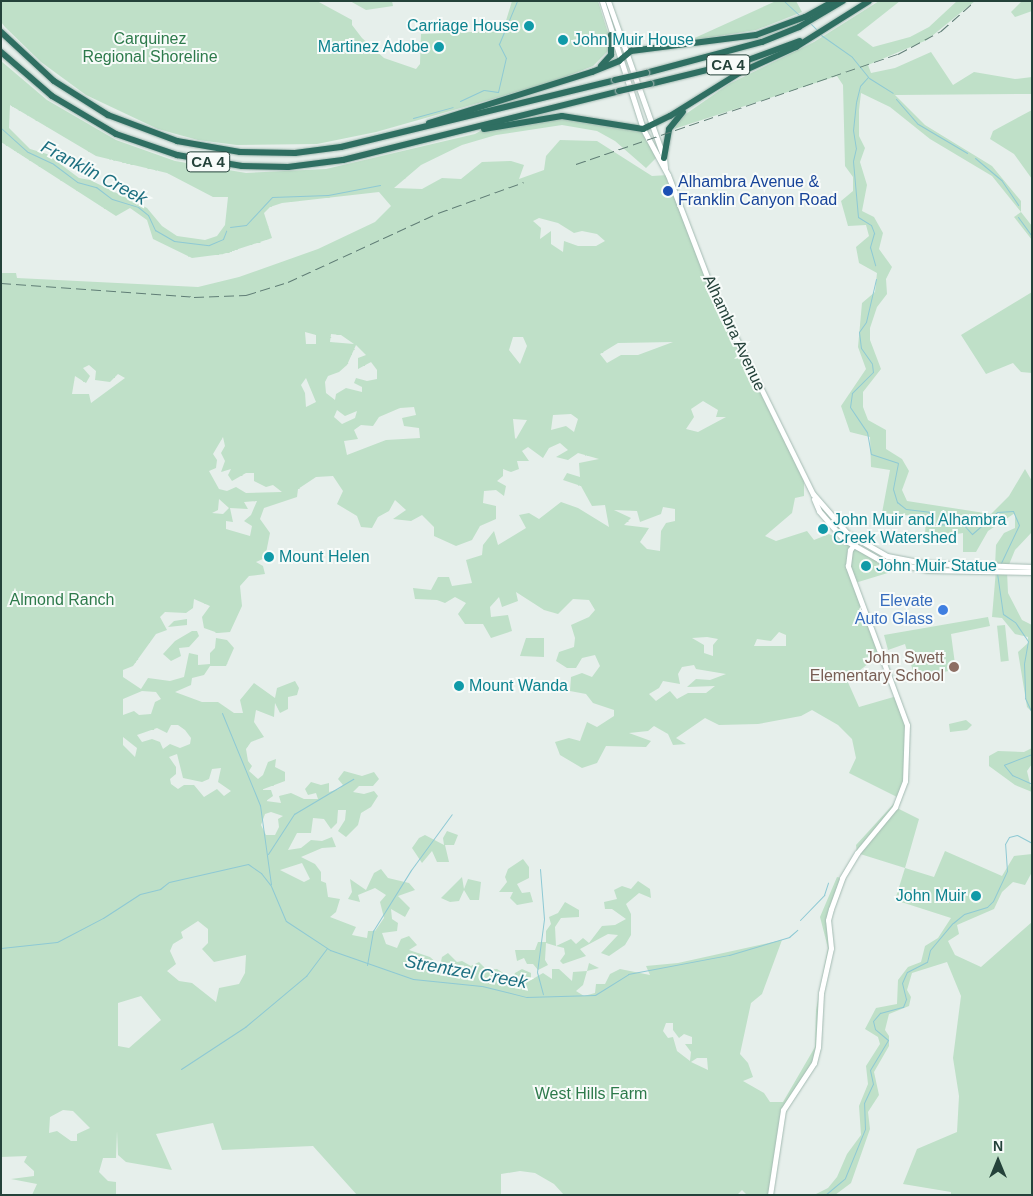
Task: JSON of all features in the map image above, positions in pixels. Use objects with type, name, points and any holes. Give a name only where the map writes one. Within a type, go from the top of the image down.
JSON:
[{"type":"highway","points":[[828,8],[834,1]]},
{"type":"highway","name":"CA 4","points":[[1,32],[39,69],[84,101],[133,126],[177,141],[231,151],[286,153],[332,149],[395,136],[744,48],[843,1]]},
{"type":"highway","name":"CA 4","points":[[1,52],[44,91],[91,121],[142,144],[196,160],[251,166],[307,165],[353,158],[748,60],[819,33],[869,1]]},
{"type":"highway","points":[[395,136],[592,72],[619,62],[631,51],[742,38],[797,24]]},
{"type":"highway","points":[[592,72],[606,64],[611,55],[611,35]]},
{"type":"highway","points":[[443,135],[562,116],[643,129],[693,102],[739,73],[804,40]]},
{"type":"highway","points":[[664,158],[669,129],[693,102]]},
{"type":"main road","name":"Alhambra Avenue","points":[[602,1],[619,62],[643,129],[665,169],[711,287],[812,494],[830,526],[853,546],[904,568],[995,568]]},
{"type":"main road","name":"Alhambra Avenue","points":[[608,1],[664,158],[665,169]]},
{"type":"main road","name":"Alhambra Avenue","points":[[812,494],[857,540],[904,560],[1032,572]]},
{"type":"main road","points":[[770,1195],[783,1110],[814,1063],[818,1047],[821,993],[831,948],[828,920],[831,909],[842,878],[856,853],[895,807],[906,781],[907,725],[848,566],[853,546],[857,540]]},
{"type":"main road","name":"Alhambra Avenue","points":[[1008,569],[1032,567]]},
{"type":"green space","name":"Carquinez Regional Shoreline","points":[[1,1],[317,1],[352,20],[352,25],[362,38],[384,58],[416,69],[420,64],[421,34],[499,31],[505,24],[512,1],[598,1],[609,36],[608,51],[593,66],[552,82],[376,132],[317,144],[237,145],[198,140],[158,129],[86,95],[41,62],[5,27],[1,22]]},
{"type":"green space","points":[[350,1],[392,1],[393,6],[366,10]]},
{"type":"green space","points":[[776,1],[796,1],[802,12],[756,30],[688,41]]},
{"type":"green space","points":[[879,1],[900,1],[857,35],[873,47],[910,37],[929,27],[957,1],[975,1],[927,40],[868,65],[871,73],[895,68],[931,52],[953,85],[974,72],[1015,79],[1032,77],[1032,94],[895,95],[925,125],[992,166],[1021,201],[1021,212],[992,176],[930,139],[890,107],[861,93],[859,110],[859,136],[865,148],[860,162],[867,185],[862,211],[874,217],[883,233],[879,249],[892,267],[886,279],[887,294],[877,307],[870,328],[870,340],[881,369],[863,392],[863,407],[868,420],[886,430],[886,449],[902,459],[909,471],[902,490],[907,501],[991,514],[1009,496],[1025,469],[1032,481],[1032,532],[1015,550],[1008,567],[995,566],[996,545],[1004,533],[1015,528],[1015,513],[988,531],[976,552],[963,552],[963,533],[951,535],[948,540],[936,539],[925,535],[926,517],[882,513],[890,470],[871,467],[870,437],[850,432],[841,406],[866,369],[858,347],[862,303],[875,292],[877,273],[859,263],[856,247],[869,236],[866,225],[848,226],[841,201],[853,191],[853,177],[845,166],[843,85],[837,76],[674,129],[683,116],[729,84],[814,42]]},
{"type":"green space","points":[[1022,1],[1032,1],[1032,11],[1015,17],[1011,12]]},
{"type":"green space","points":[[1,61],[47,100],[116,140],[175,161],[246,173],[326,169],[475,134],[482,130],[562,116],[643,129],[657,157],[646,168],[615,141],[597,131],[562,125],[496,135],[462,145],[421,165],[394,188],[422,189],[442,178],[461,179],[482,162],[511,161],[524,165],[519,179],[544,170],[546,156],[560,140],[597,141],[652,176],[668,175],[711,287],[804,481],[804,496],[795,498],[792,513],[765,536],[776,541],[807,531],[814,540],[829,534],[880,560],[904,568],[855,583],[881,654],[847,680],[859,707],[897,696],[907,725],[905,781],[902,793],[895,807],[919,819],[905,868],[857,853],[856,845],[899,798],[849,773],[856,758],[852,739],[838,725],[812,710],[801,716],[758,724],[719,725],[705,718],[676,738],[686,744],[673,745],[668,734],[654,726],[648,731],[629,733],[651,741],[646,747],[606,746],[597,763],[582,768],[560,755],[555,742],[569,738],[580,741],[587,722],[597,727],[614,716],[614,710],[593,703],[586,694],[570,691],[571,677],[582,673],[592,677],[600,666],[595,655],[582,658],[576,668],[567,668],[556,661],[559,652],[574,647],[575,638],[571,625],[589,617],[595,610],[589,600],[573,599],[558,614],[544,610],[516,592],[518,601],[502,607],[499,597],[490,607],[491,617],[508,615],[512,631],[491,638],[483,624],[465,624],[458,614],[466,603],[455,597],[445,603],[437,600],[415,599],[413,588],[431,590],[438,577],[449,577],[452,586],[472,583],[466,560],[482,555],[483,545],[494,531],[498,545],[526,528],[519,515],[529,513],[539,519],[561,502],[578,508],[609,527],[605,505],[592,506],[581,486],[563,480],[567,473],[580,477],[579,463],[599,459],[578,453],[568,460],[556,457],[568,450],[560,443],[549,448],[543,458],[528,447],[522,451],[529,461],[517,461],[519,469],[511,472],[503,469],[503,476],[497,481],[506,486],[504,496],[496,490],[484,491],[483,503],[496,506],[496,519],[480,526],[472,540],[456,546],[434,536],[434,527],[422,515],[411,521],[393,519],[406,510],[395,500],[389,511],[378,517],[372,528],[361,527],[357,516],[337,504],[343,491],[333,476],[316,477],[298,489],[297,497],[264,508],[260,519],[270,533],[265,558],[256,562],[263,566],[265,574],[249,576],[240,586],[242,606],[230,632],[218,633],[204,628],[202,617],[210,606],[194,599],[193,608],[186,613],[165,612],[160,617],[167,630],[156,634],[133,666],[123,670],[123,677],[141,689],[148,678],[170,681],[184,677],[189,653],[198,655],[198,665],[210,664],[210,653],[215,648],[216,638],[227,640],[234,648],[226,666],[210,666],[204,675],[192,678],[191,685],[175,692],[202,702],[218,702],[234,713],[243,713],[240,700],[254,683],[275,698],[277,688],[295,681],[299,688],[297,695],[288,697],[288,709],[280,713],[275,703],[274,717],[256,710],[254,722],[264,737],[251,742],[246,749],[248,761],[252,766],[249,771],[258,779],[263,775],[268,762],[276,759],[275,767],[285,772],[285,781],[261,790],[271,790],[273,796],[266,801],[281,803],[279,796],[291,793],[304,799],[318,799],[316,793],[308,795],[305,789],[311,782],[321,785],[329,783],[329,792],[339,789],[343,785],[338,779],[344,771],[362,776],[374,772],[379,779],[373,786],[359,786],[353,792],[364,794],[374,791],[378,796],[371,807],[361,813],[358,825],[346,837],[338,831],[345,820],[346,810],[338,810],[337,823],[331,829],[324,819],[313,818],[311,833],[297,833],[288,850],[301,848],[311,840],[322,841],[332,837],[336,847],[322,848],[301,857],[315,864],[321,872],[321,881],[326,883],[328,897],[340,899],[336,912],[330,917],[356,927],[352,935],[367,938],[368,931],[375,931],[384,918],[380,902],[386,895],[375,888],[358,895],[360,902],[348,899],[352,892],[350,879],[366,890],[374,873],[381,869],[388,878],[409,883],[415,890],[398,896],[410,908],[405,917],[391,909],[392,919],[398,923],[397,931],[382,933],[386,944],[397,948],[401,939],[409,936],[417,945],[409,950],[430,957],[440,966],[442,957],[448,953],[457,962],[462,961],[471,966],[479,962],[487,970],[497,969],[508,976],[510,983],[515,973],[522,969],[531,973],[531,980],[543,973],[552,979],[552,969],[559,969],[572,981],[573,972],[587,971],[583,985],[576,991],[584,996],[595,993],[596,984],[605,984],[610,974],[620,969],[650,975],[646,966],[678,963],[782,940],[762,994],[751,1003],[740,1054],[748,1063],[753,1077],[743,1081],[764,1093],[770,1102],[783,1102],[815,1047],[816,1010],[828,948],[820,917],[837,877],[842,878],[828,920],[831,948],[821,993],[818,1047],[814,1063],[783,1110],[770,1195],[747,1195],[742,1190],[737,1195],[564,1195],[554,1184],[535,1173],[520,1171],[501,1174],[501,1195],[357,1195],[313,1146],[222,1150],[213,1123],[156,1134],[172,1170],[126,1162],[118,1155],[117,1131],[116,1158],[103,1158],[99,1172],[108,1181],[116,1182],[116,1195],[32,1195],[37,1184],[11,1179],[34,1176],[34,1171],[24,1162],[27,1156],[1,1157],[1,273],[16,273],[17,278],[198,287],[239,277],[318,249],[375,222],[391,206],[379,192],[282,203],[270,207],[264,213],[272,238],[223,254],[192,258],[153,239],[147,220],[130,208],[116,216],[1,142]],"holes":[[[10,105],[96,156],[167,173],[213,197],[228,197],[225,225],[217,236],[205,240],[177,236],[162,226],[147,208],[90,180],[79,178],[47,154],[30,149],[9,128]],[[539,218],[558,223],[574,233],[582,231],[597,234],[605,241],[596,246],[578,246],[564,241],[563,252],[551,244],[551,231],[540,239],[541,228],[533,221]],[[305,332],[316,335],[316,344],[306,344]],[[331,334],[341,335],[354,344],[330,342]],[[513,337],[523,337],[527,346],[520,364],[509,350]],[[673,342],[638,355],[621,355],[607,363],[600,354],[618,343]],[[356,345],[366,355],[358,358],[358,369],[371,362],[377,370],[377,379],[367,381],[356,378],[354,383],[362,387],[362,392],[346,388],[336,394],[335,400],[326,393],[325,382],[328,376],[339,372],[347,365]],[[89,365],[96,371],[95,380],[110,382],[118,374],[125,378],[91,403],[89,394],[72,394],[75,376],[86,383],[90,376],[83,368]],[[306,378],[316,402],[306,407],[305,393],[301,385]],[[703,401],[718,410],[716,417],[726,417],[698,432],[686,429],[694,417],[691,409]],[[414,407],[416,415],[402,418],[404,426],[419,428],[420,438],[386,440],[347,455],[344,441],[358,439],[354,430],[361,425],[373,426],[379,417],[400,408]],[[337,410],[345,416],[357,411],[355,418],[342,424],[334,417]],[[571,414],[578,419],[574,432],[566,426],[551,430],[553,415]],[[513,419],[527,420],[516,439],[515,438]],[[223,437],[225,446],[221,453],[225,461],[221,472],[231,469],[228,475],[232,481],[246,473],[254,473],[254,481],[266,487],[273,485],[282,492],[246,493],[236,487],[227,491],[219,489],[209,471],[216,468],[217,460],[213,454]],[[219,499],[229,508],[223,514],[212,513],[218,510]],[[257,501],[251,515],[244,521],[252,526],[250,536],[226,529],[226,521],[233,522],[230,508],[248,509],[244,502]],[[663,507],[675,509],[675,521],[666,523],[661,531],[660,551],[647,549],[640,542],[649,528],[624,525],[631,518],[614,510],[637,511],[640,522],[661,514]],[[779,632],[786,635],[786,646],[754,646],[757,639],[771,641]],[[707,637],[718,639],[713,645],[713,656],[704,653],[704,645],[692,638]],[[694,665],[696,669],[726,674],[710,680],[696,679],[687,687],[715,686],[706,693],[688,693],[677,699],[670,691],[656,701],[649,694],[659,688],[663,681],[680,684],[678,674],[682,667]],[[142,691],[156,692],[161,699],[155,702],[151,714],[139,715],[134,711],[123,715],[123,699]],[[171,725],[178,725],[191,738],[190,744],[180,748],[170,744],[163,749],[160,742],[152,739],[142,742],[137,735],[157,728],[167,733]],[[123,737],[137,748],[135,757],[123,745]],[[177,754],[183,778],[202,782],[209,779],[212,769],[221,768],[218,782],[231,791],[224,796],[217,789],[204,797],[194,785],[184,785],[178,789],[171,784],[170,779],[176,774],[176,767],[169,757]],[[271,812],[283,816],[278,819],[279,827],[275,835],[266,835],[261,825],[265,814]],[[302,863],[310,879],[304,882],[280,870]],[[198,921],[208,929],[208,943],[202,949],[214,962],[246,955],[245,973],[239,984],[219,988],[216,1002],[192,983],[179,981],[167,971],[176,964],[170,951],[173,944],[183,938],[181,932]],[[141,996],[161,1020],[129,1048],[118,1046],[118,1003]],[[666,1023],[673,1023],[673,1030],[679,1038],[684,1034],[692,1037],[692,1044],[685,1044],[691,1052],[690,1061],[677,1051],[673,1037],[668,1038],[663,1031]],[[697,1058],[707,1058],[708,1070],[691,1062]],[[63,1110],[73,1111],[90,1128],[77,1134],[77,1141],[71,1141],[57,1131],[49,1133],[50,1117]]]},
{"type":"green space","points":[[1032,110],[1032,179],[1014,154],[990,139],[993,131]]},
{"type":"green space","points":[[1021,212],[1032,226],[1032,240],[1014,217]]},
{"type":"green space","points":[[1032,292],[1032,373],[1021,372],[1013,363],[986,374],[961,335]]},
{"type":"green space","points":[[996,570],[1007,571],[1008,593],[1022,620],[1032,625],[1032,712],[1027,707],[1018,652],[1028,643],[1028,637],[1015,634],[1002,618],[992,617]]},
{"type":"green space","points":[[988,617],[990,626],[951,634],[955,664],[953,670],[930,675],[930,678],[915,678],[905,644],[888,650],[884,635]]},
{"type":"green space","points":[[187,619],[187,625],[168,627],[174,621]]},
{"type":"green space","points":[[1005,625],[1009,661],[1001,662],[997,626]]},
{"type":"green space","points":[[192,631],[197,631],[199,636],[189,647],[179,648],[181,656],[171,661],[163,654],[175,641]]},
{"type":"green space","points":[[526,638],[544,638],[544,657],[520,656]]},
{"type":"green space","points":[[966,720],[972,725],[967,730],[950,732],[949,724]]},
{"type":"green space","points":[[1032,748],[1032,764],[1027,771],[1032,792],[1015,785],[989,766],[989,756],[998,751],[1024,752]]},
{"type":"green space","points":[[447,831],[458,835],[454,845],[445,845],[449,862],[437,862],[432,851],[422,863],[412,848],[419,838],[425,835],[444,845],[443,838]]},
{"type":"green space","points":[[945,851],[1002,876],[1014,856],[1032,854],[1032,872],[1025,885],[1013,882],[1002,892],[994,909],[957,925],[959,934],[948,941],[955,955],[981,967],[1032,922],[1032,1195],[951,1195],[951,1192],[903,1184],[917,1149],[957,1132],[959,1096],[953,1058],[961,996],[947,962],[912,973],[907,990],[911,997],[909,1006],[889,1014],[885,1030],[889,1036],[889,1046],[874,1072],[879,1095],[868,1112],[870,1129],[851,1183],[835,1195],[814,1195],[828,1188],[837,1177],[847,1154],[861,1135],[859,1106],[868,1084],[866,1066],[880,1044],[878,1037],[865,1029],[876,1008],[897,1004],[898,980],[908,967],[921,962],[925,946],[938,938],[951,918],[895,900],[905,868],[934,877]]},
{"type":"green space","points":[[523,859],[529,867],[529,878],[517,884],[522,893],[530,892],[533,902],[517,905],[510,898],[513,892],[499,892],[507,882],[505,877],[508,869]]},
{"type":"green space","points":[[462,877],[464,889],[468,879],[481,882],[479,900],[470,900],[464,890],[459,901],[450,902],[441,898]]},
{"type":"green space","points":[[638,881],[650,889],[651,898],[639,893],[626,904],[631,914],[631,935],[625,945],[609,956],[601,953],[618,935],[608,934],[580,949],[586,956],[563,964],[560,961],[565,954],[564,948],[556,946],[571,939],[576,944],[583,938],[589,943],[602,926],[615,925],[626,919],[612,909],[605,909],[604,902],[617,899],[614,890],[622,886],[631,889]]},
{"type":"green space","points":[[565,902],[579,910],[579,917],[561,918],[555,927],[556,946],[546,943],[545,960],[548,965],[538,970],[533,964],[527,964],[524,958],[517,961],[515,950],[535,950],[538,942],[546,942],[546,931],[551,924],[549,917],[558,913]]},
{"type":"green space","points":[[589,963],[599,968],[587,971]]},
{"type":"waterway","name":"Franklin Creek","points":[[460,101],[484,90],[498,92],[506,58],[499,44],[517,1]]},
{"type":"waterway","points":[[784,1],[800,16]]},
{"type":"waterway","points":[[811,24],[817,30]]},
{"type":"waterway","points":[[821,35],[852,57],[868,77],[860,86],[856,102],[853,130],[856,148],[853,161],[858,217],[871,225],[874,233],[870,247],[875,265]]},
{"type":"waterway","points":[[869,78],[893,93]]},
{"type":"waterway","points":[[896,99],[918,124],[967,153]]},
{"type":"waterway","name":"Franklin Creek","points":[[1,105],[1,119]]},
{"type":"waterway","name":"Franklin Creek","points":[[413,118],[453,107]]},
{"type":"waterway","name":"Franklin Creek","points":[[1,128],[28,152],[52,163],[77,182],[96,187],[112,199],[138,207],[148,215],[155,230],[174,241],[209,245],[223,239],[226,231]]},
{"type":"waterway","points":[[975,158],[1002,181],[1018,205]]},
{"type":"waterway","name":"Franklin Creek","points":[[230,227],[246,225],[272,197],[328,195],[380,185]]},
{"type":"waterway","points":[[1018,217],[1032,236]]},
{"type":"waterway","points":[[876,279],[866,322],[859,332],[861,348],[872,364],[873,372],[852,393],[850,407],[867,432],[871,454],[898,463],[893,489],[897,502],[906,509],[929,512],[934,525],[962,523],[972,534],[997,512],[1013,511],[1019,525],[1000,565]]},
{"type":"waterway","points":[[997,573],[1003,614],[1015,622],[1028,641],[1024,663],[1025,698],[1032,713]]},
{"type":"waterway","points":[[222,713],[260,805],[271,884]]},
{"type":"waterway","points":[[1032,754],[1004,765],[1012,775],[1032,784]]},
{"type":"waterway","points":[[268,854],[294,814],[353,779]]},
{"type":"waterway","points":[[367,965],[373,931],[411,870],[452,814]]},
{"type":"waterway","points":[[825,1195],[845,1178],[865,1129],[864,1103],[873,1084],[870,1070],[888,1040],[875,1029],[873,1021],[880,1013],[903,1007],[906,999],[902,983],[907,972],[927,962],[930,950],[953,923],[964,914],[987,907],[993,901],[1007,871],[1005,844],[1009,837],[1017,835],[1032,843]]},
{"type":"waterway","name":"Strentzel Creek","points":[[1,948],[57,942],[103,918],[140,894],[160,889],[169,882],[248,864],[261,873],[271,886],[286,921],[330,950],[413,979],[482,986],[526,997],[595,995],[628,974],[729,955],[789,937],[797,930]]},
{"type":"waterway","points":[[540,869],[544,919],[537,972],[543,994]]},
{"type":"waterway","name":"Strentzel Creek","points":[[800,920],[824,895],[828,883]]},
{"type":"waterway","points":[[181,1069],[245,1027],[306,976],[327,948]]},
{"type":"railway","points":[[576,164],[898,54],[941,31],[975,1]]},
{"type":"railway","points":[[1,283],[194,297],[246,295],[288,282],[438,213],[524,182]]},
{"type":"place","name":"Carriage House","points":[[529,26]]},
{"type":"place","name":"John Muir House","points":[[563,40]]},
{"type":"place","name":"Martinez Adobe","points":[[439,47]]},
{"type":"place","name":"Alhambra Avenue & Franklin Canyon Road","points":[[668,191]]},
{"type":"place","name":"John Muir and Alhambra Creek Watershed","points":[[823,529]]},
{"type":"place","name":"Mount Helen","points":[[269,557]]},
{"type":"place","name":"John Muir Statue","points":[[866,566]]},
{"type":"place","name":"Elevate Auto Glass","points":[[943,610]]},
{"type":"place","name":"John Swett Elementary School","points":[[954,667]]},
{"type":"place","name":"Mount Wanda","points":[[459,686]]},
{"type":"place","name":"John Muir","points":[[976,896]]},
{"type":"park label","name":"Almond Ranch","points":[[62,600]]},
{"type":"park label","name":"West Hills Farm","points":[[591,1094]]}]
